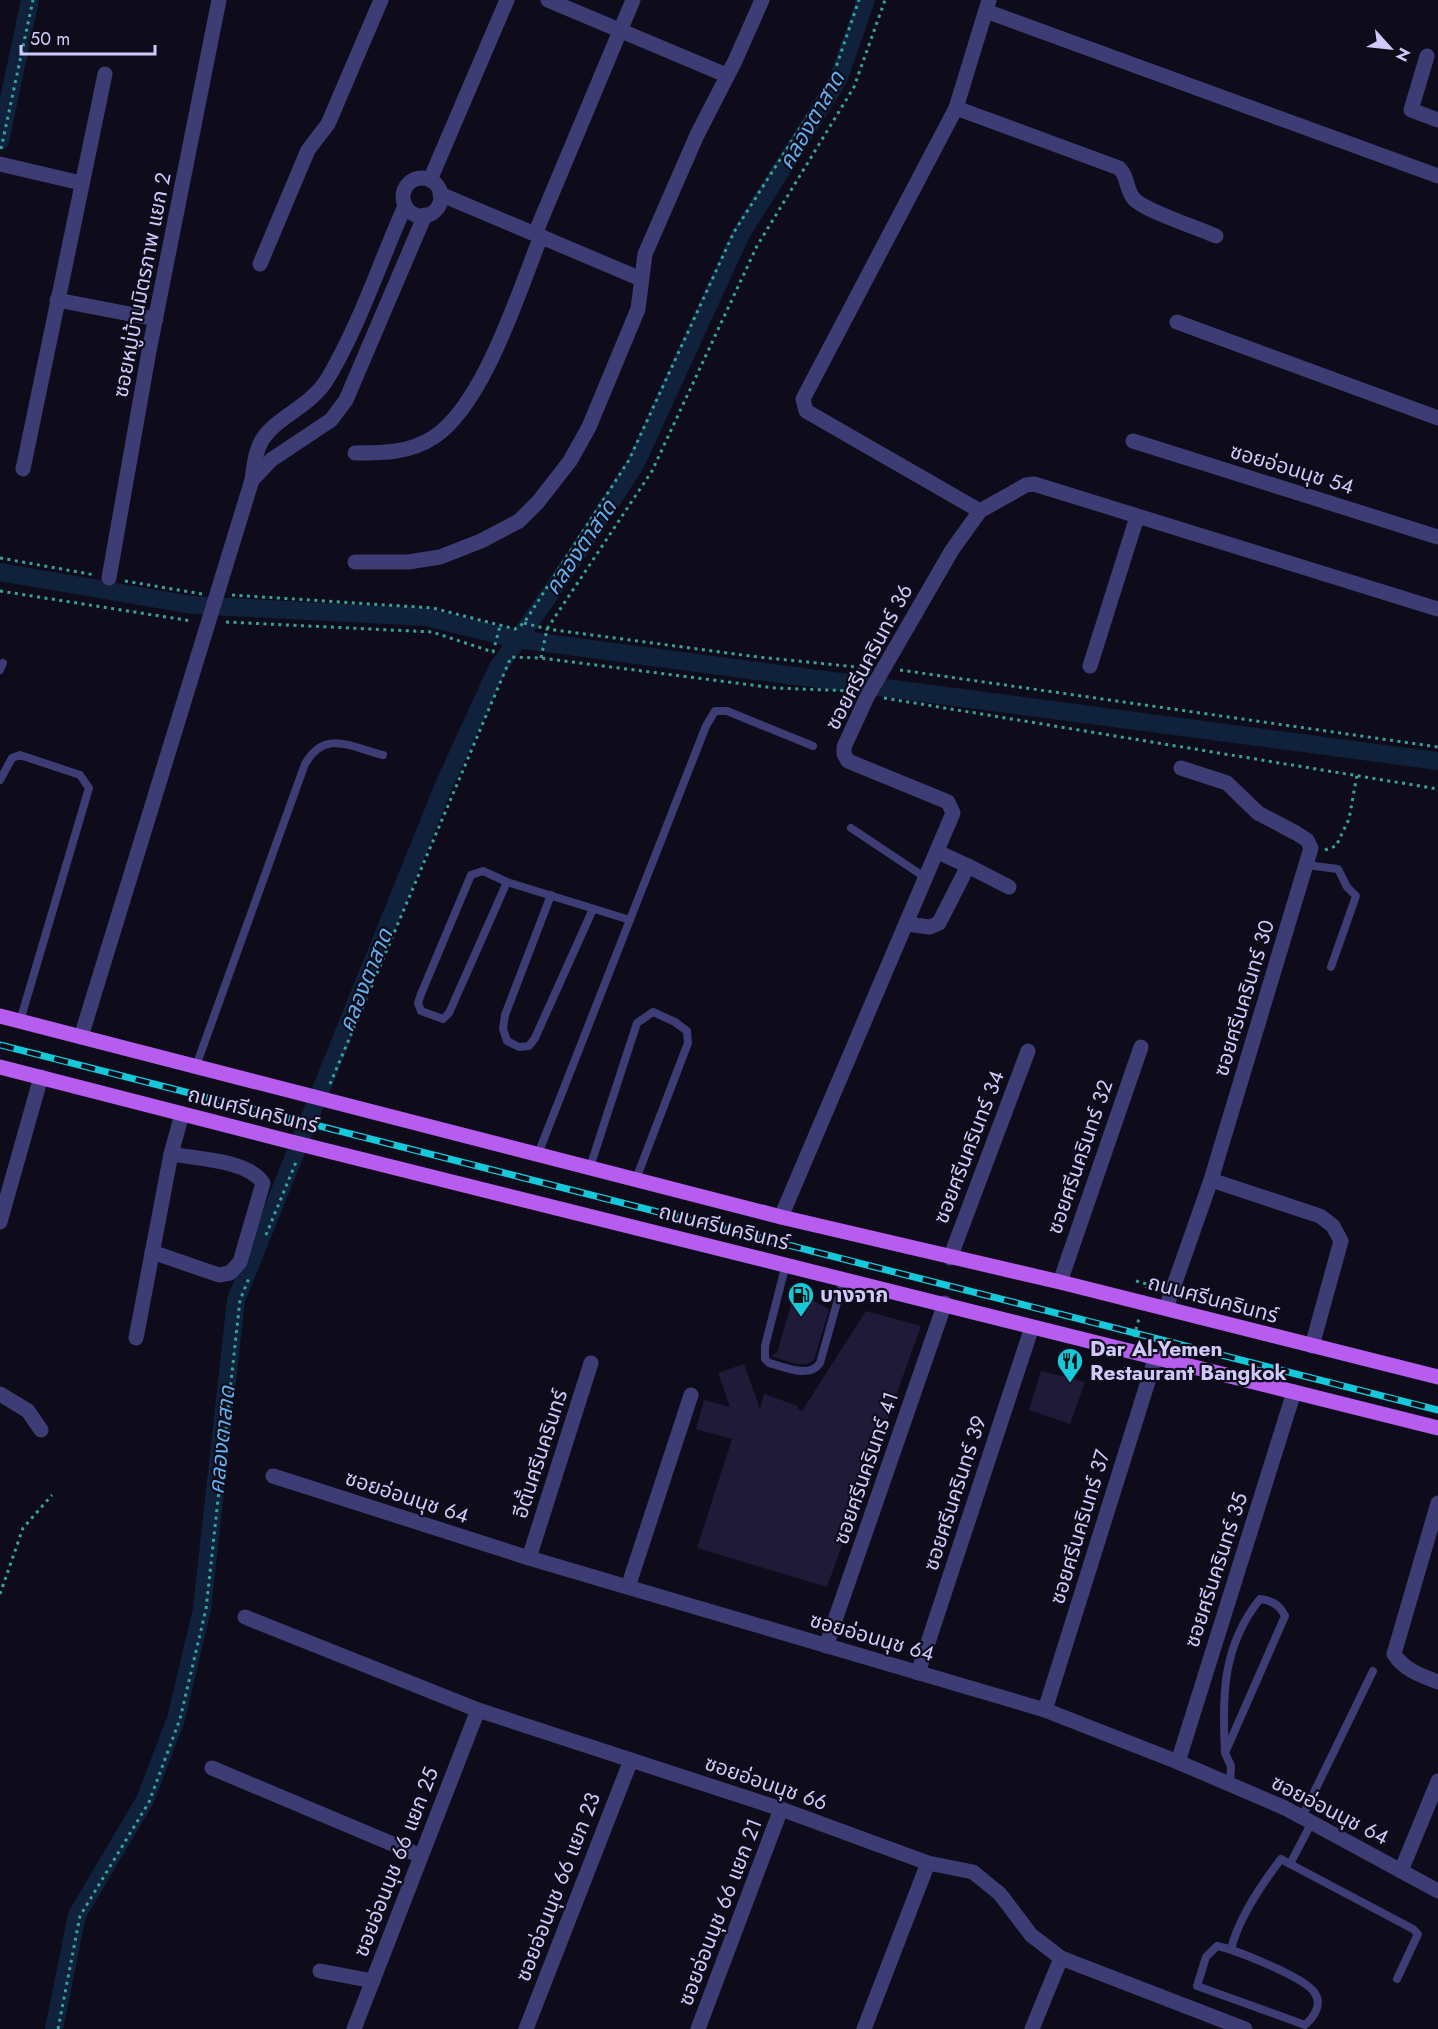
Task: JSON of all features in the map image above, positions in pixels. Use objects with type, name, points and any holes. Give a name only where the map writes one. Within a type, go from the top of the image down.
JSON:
[{"type":"main road","name":"ถนนศรีนครินทร์","points":[[0,1016],[781,1217],[1060,1282],[1438,1377]]},
{"type":"main road","name":"ถนนศรีนครินทร์","points":[[0,1067],[1438,1428]]},
{"type":"street","name":"ซอยหมู่บ้านมิตรภาพ แยก 2","points":[[109,578],[156,319],[219,0]]},
{"type":"street","points":[[260,264],[308,150],[328,124],[381,0]]},
{"type":"street","points":[[430,180],[507,0]]},
{"type":"street","points":[[548,0],[726,75]]},
{"type":"street","points":[[355,453],[386,453],[408,449],[435,436],[470,398],[498,343],[538,235],[633,0]]},
{"type":"street","points":[[355,562],[408,562],[440,557],[481,541],[519,521],[538,502],[570,460],[590,427],[638,309],[645,254],[697,135],[762,0]]},
{"type":"street","points":[[980,511],[806,411],[803,399],[956,108],[987,5],[1438,176]]},
{"type":"street","points":[[1427,56],[1411,110],[1438,120]]},
{"type":"street","points":[[23,469],[105,74]]},
{"type":"street","points":[[956,108],[1119,168],[1125,174],[1128,190],[1140,204],[1216,236]]},
{"type":"street","points":[[0,164],[81,183]]},
{"type":"street","points":[[81,1037],[202,626],[252,480],[256,451],[263,438],[316,395],[328,378],[405,206],[404,190],[408,184],[422,178],[430,180],[438,188],[440,194],[437,208],[425,216],[346,400],[331,420],[271,460],[252,480]]},
{"type":"street","points":[[440,194],[641,279]]},
{"type":"street","points":[[405,206],[410,212],[425,216]]},
{"type":"street","points":[[57,300],[156,319]]},
{"type":"street","points":[[1177,322],[1438,418]]},
{"type":"street","name":"ซอยอ่อนนุช 54","points":[[1133,441],[1438,537]]},
{"type":"street","name":"ซอยศรีนครินทร์ 36","points":[[781,1217],[953,813],[948,802],[856,765],[848,761],[844,754],[867,697],[952,550],[980,511],[1026,485],[1034,484],[1438,609]]},
{"type":"street","points":[[1090,666],[1137,517]]},
{"type":"street","points":[[1180,768],[1227,783],[1258,813],[1307,840],[1311,848]]},
{"type":"street","name":"ซอยศรีนครินทร์ 30","points":[[1166,1308],[1211,1180],[1311,848]]},
{"type":"street","points":[[938,852],[1009,887]]},
{"type":"street","points":[[906,924],[930,927],[939,923],[968,866]]},
{"type":"street","name":"ซอยศรีนครินทร์ 32","points":[[1060,1282],[1141,1047]]},
{"type":"street","name":"ซอยศรีนครินทร์ 34","points":[[950,1257],[1028,1051]]},
{"type":"street","points":[[0,1222],[41,1077]]},
{"type":"street","points":[[136,1338],[171,1154],[182,1114]]},
{"type":"street","points":[[152,1252],[219,1275],[231,1273],[240,1262],[263,1183],[257,1174],[245,1167],[171,1154]]},
{"type":"street","points":[[1211,1180],[1320,1216],[1338,1233],[1341,1241],[1311,1346]]},
{"type":"street","name":"ซอยศรีนครินทร์ 41","points":[[826,1646],[945,1303]]},
{"type":"street","name":"ซอยศรีนครินทร์ 39","points":[[918,1673],[1032,1327]]},
{"type":"street","name":"ซอยศรีนครินทร์ 37","points":[[1045,1710],[1156,1356]]},
{"type":"street","name":"อีตั้นศรีนครินทร์","points":[[529,1558],[591,1363]]},
{"type":"street","name":"ซอยศรีนครินทร์ 35","points":[[1178,1762],[1294,1392]]},
{"type":"street","points":[[0,1394],[17,1402],[28,1411],[41,1430]]},
{"type":"street","points":[[628,1587],[691,1395]]},
{"type":"street","name":"ซอยอ่อนนุช 64","points":[[273,1476],[529,1558],[1045,1710],[1178,1762],[1307,1819],[1438,1891]]},
{"type":"street","points":[[1438,1503],[1394,1654],[1398,1661],[1415,1673],[1438,1682]]},
{"type":"street","name":"ซอยอ่อนนุช 66","points":[[245,1617],[478,1710],[781,1809],[928,1863],[973,1872],[1000,1894],[1031,1935],[1061,1958],[1210,2023],[1245,2029]]},
{"type":"street","name":"ซอยอ่อนนุช 66 แยก 25","points":[[354,2029],[478,1710]]},
{"type":"street","name":"ซอยอ่อนนุช 66 แยก 23","points":[[525,2029],[630,1760]]},
{"type":"street","points":[[212,1768],[421,1856]]},
{"type":"street","points":[[1401,1871],[1438,1781]]},
{"type":"street","name":"ซอยอ่อนนุช 66 แยก 21","points":[[698,2029],[781,1809]]},
{"type":"street","points":[[864,2029],[928,1863]]},
{"type":"street","points":[[1032,2029],[1061,1958]]},
{"type":"street","points":[[320,1971],[373,1981]]},
{"type":"lane","points":[[538,1154],[706,726],[715,711],[727,711],[813,746]]},
{"type":"lane","points":[[196,1066],[305,764],[314,748],[328,742],[383,755]]},
{"type":"lane","points":[[0,780],[12,758],[20,755],[80,775],[89,788],[20,1022]]},
{"type":"lane","points":[[851,828],[926,878]]},
{"type":"lane","points":[[1306,865],[1338,869],[1347,887],[1356,896],[1331,967]]},
{"type":"lane","points":[[507,882],[449,1013],[443,1018],[435,1018],[422,1011],[418,1003],[421,994],[471,875],[483,871],[507,882],[630,920]]},
{"type":"lane","points":[[551,896],[505,1015],[503,1029],[507,1041],[519,1047],[529,1046],[535,1038],[593,909]]},
{"type":"lane","points":[[590,1167],[637,1023],[644,1016],[653,1012],[675,1022],[687,1031],[688,1043],[636,1179]]},
{"type":"lane","points":[[786,1264],[765,1346],[765,1359],[769,1363],[809,1372],[815,1369],[820,1363],[844,1278]]},
{"type":"lane","points":[[1225,1753],[1283,1625],[1285,1616],[1282,1610],[1268,1600],[1260,1599],[1248,1615],[1225,1673],[1222,1701],[1225,1753],[1231,1766],[1230,1784]]},
{"type":"lane","points":[[1290,1864],[1307,1819],[1373,1671]]},
{"type":"lane","points":[[1231,1949],[1246,1913],[1268,1875],[1281,1859],[1418,1934],[1418,1940],[1398,1979]]},
{"type":"lane","points":[[1217,1946],[1231,1949],[1277,1969],[1314,1991],[1318,2001],[1315,2015],[1305,2025],[1197,1986],[1206,1956],[1217,1946]]},
{"type":"path","points":[[0,154],[33,0]]},
{"type":"path","points":[[223,595],[434,608],[500,626],[515,628],[524,623],[629,460],[734,232],[832,76],[859,0]]},
{"type":"path","points":[[541,658],[547,629],[652,471],[758,246],[854,87],[885,0]]},
{"type":"path","points":[[0,558],[189,594],[212,594]]},
{"type":"path","points":[[0,591],[202,626]]},
{"type":"path","points":[[223,622],[432,632],[493,652],[500,626]]},
{"type":"path","points":[[524,623],[547,629],[758,657],[884,668],[1438,747]]},
{"type":"path","points":[[349,1106],[330,1084],[502,672],[511,657],[541,658],[775,688],[851,691],[867,697],[1147,739],[1438,789]]},
{"type":"path","points":[[1311,848],[1327,850],[1336,846],[1349,819],[1358,775]]},
{"type":"path","points":[[266,1238],[296,1162]]},
{"type":"path","points":[[58,2029],[80,1916],[149,1802],[180,1719],[206,1609],[240,1300],[253,1269]]},
{"type":"path","points":[[1136,1281],[1147,1284],[1145,1295]]},
{"type":"path","points":[[1131,1347],[1139,1316]]},
{"type":"path","points":[[1110,1374],[1123,1378],[1128,1357]]},
{"type":"path","points":[[0,1594],[24,1528],[52,1495]]},
{"type":"building","points":[[793,1298],[808,1298],[829,1309],[814,1360],[808,1364],[797,1364],[771,1356],[777,1353]]},
{"type":"building","points":[[866,1311],[921,1326],[827,1587],[697,1548],[732,1439],[696,1429],[704,1400],[730,1407],[718,1373],[744,1364],[760,1409],[764,1394],[798,1406],[797,1408],[802,1411]]},
{"type":"building","points":[[1041,1371],[1085,1382],[1070,1424],[1029,1410]]},
{"type":"waterway","points":[[0,141],[30,0]]},
{"type":"waterway","name":"คลองตาสาด","points":[[54,2029],[77,1915],[145,1800],[176,1719],[202,1609],[236,1300],[444,785],[497,669],[557,584],[635,465],[741,234],[838,80],[866,0]]},
{"type":"waterway","points":[[0,572],[192,605],[426,617],[516,639],[1438,761]]},
{"type":"railway","points":[[0,1045],[1438,1410]]},
{"type":"place","name":"บางจาก","points":[[801,1318]]},
{"type":"place","name":"Dar Al-Yemen Restaurant Bangkok","points":[[1070,1384]]}]
